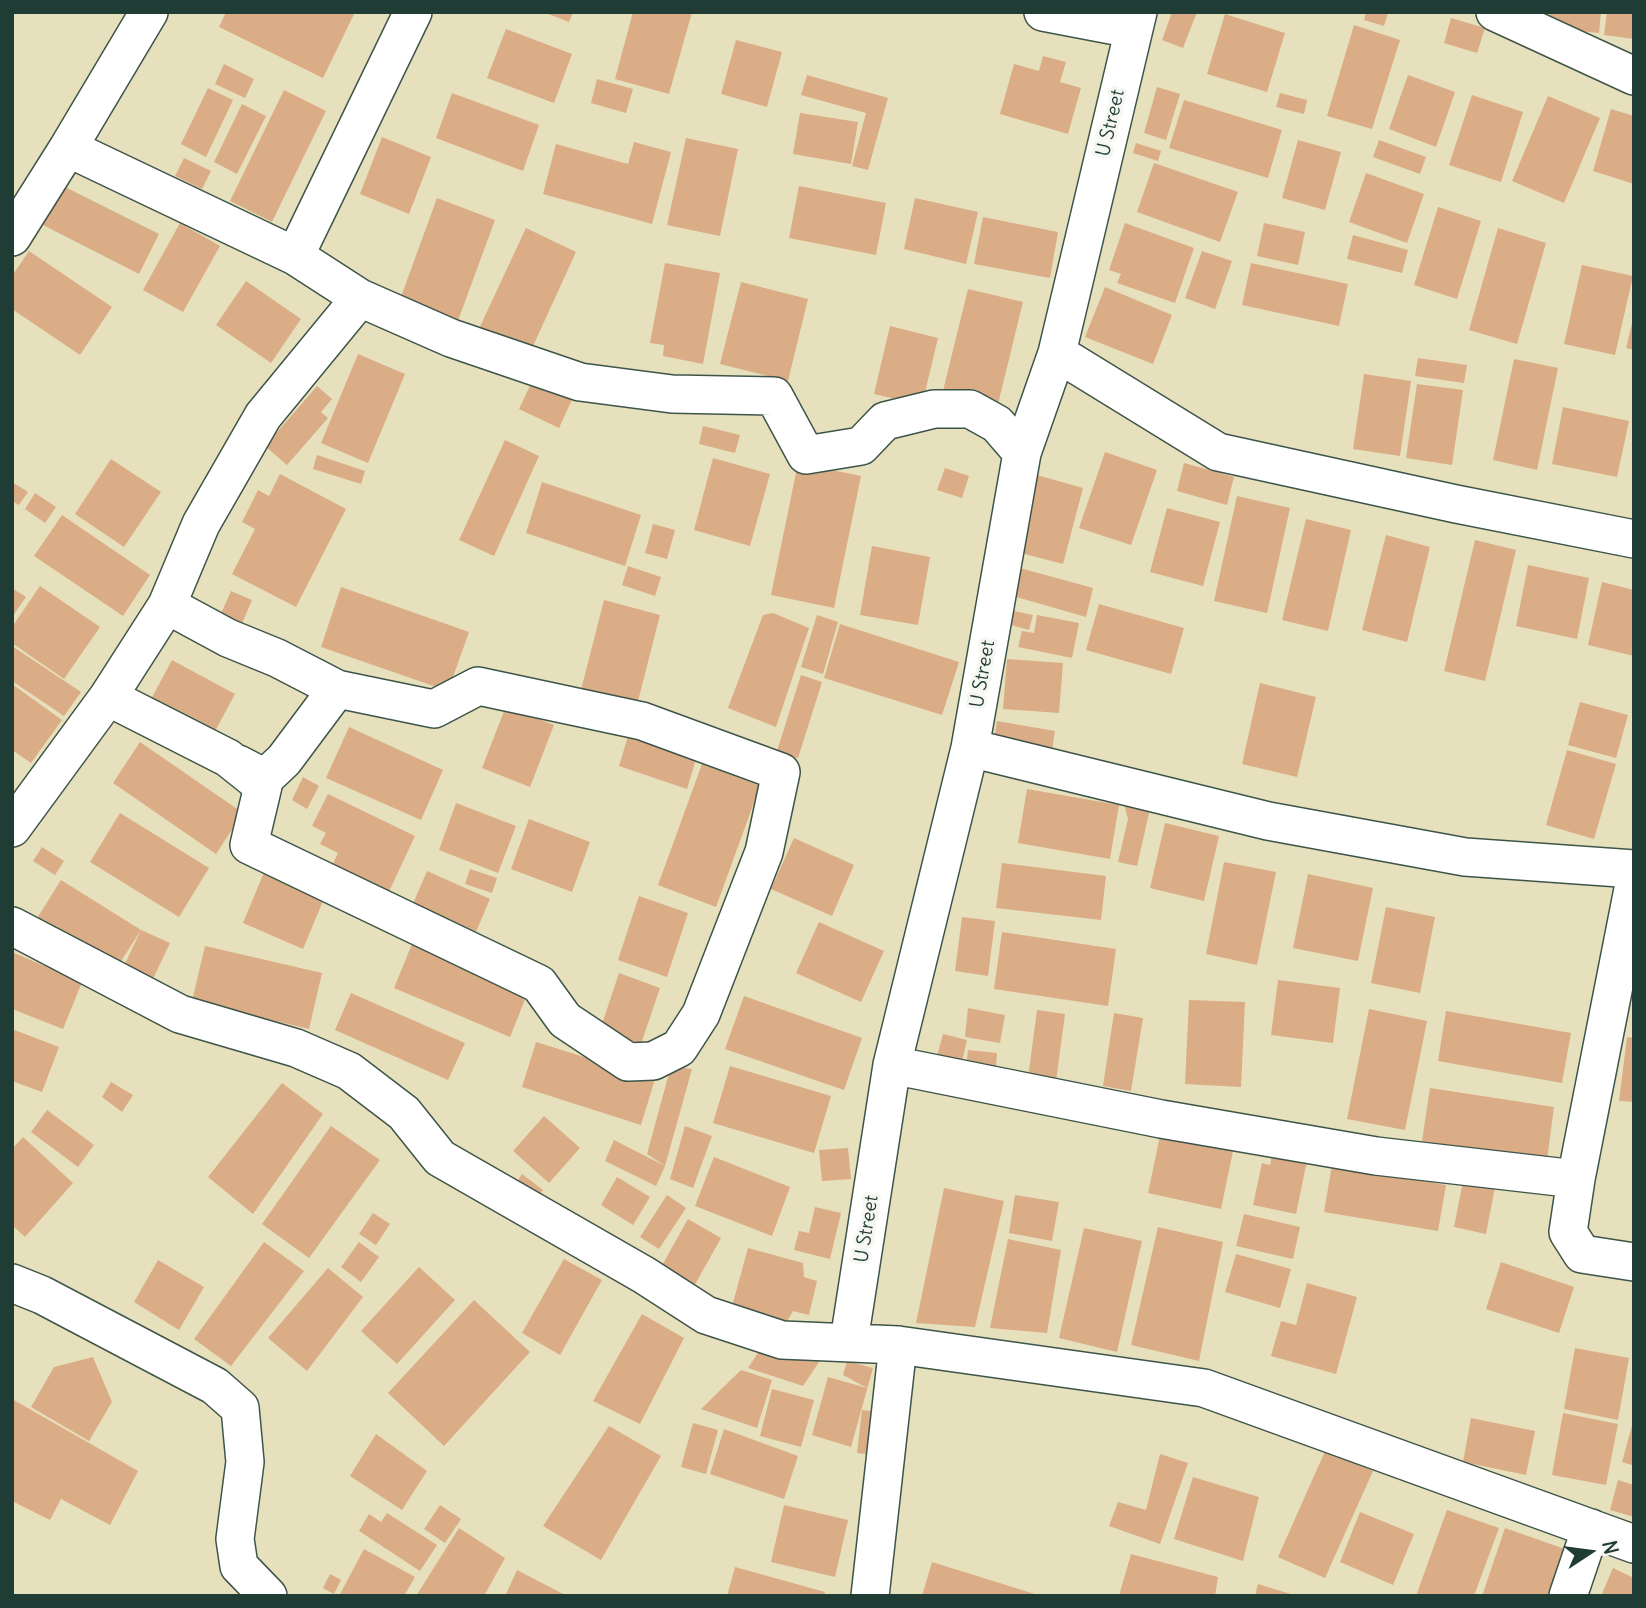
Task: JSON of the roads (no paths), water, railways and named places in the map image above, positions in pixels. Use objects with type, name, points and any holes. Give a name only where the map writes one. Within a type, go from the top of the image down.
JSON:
[{"type":"street","points":[[12,237],[149,12]]},
{"type":"street","points":[[296,256],[413,12]]},
{"type":"street","points":[[1043,12],[1135,21]]},
{"type":"street","points":[[1495,12],[1634,76]]},
{"type":"street","name":"U Street","points":[[849,1341],[892,1065],[970,748],[1022,453],[1057,354],[1135,21]]},
{"type":"street","points":[[68,148],[296,256],[360,298],[451,338],[580,382],[672,394],[774,396],[806,454],[861,446],[885,421],[934,409],[970,409],[997,424],[1022,453]]},
{"type":"street","points":[[12,828],[108,697],[167,605],[201,524],[262,416],[360,298]]},
{"type":"street","points":[[1057,354],[1218,452],[1634,540]]},
{"type":"street","points":[[167,605],[228,638],[278,658],[337,690],[434,709],[478,686],[642,721],[781,772],[764,852],[701,1014],[679,1048],[653,1062],[628,1062],[565,1020],[539,984],[249,845],[263,786],[228,758]]},
{"type":"street","points":[[108,697],[265,778],[284,760],[337,690]]},
{"type":"street","points":[[970,748],[1268,821],[1465,857],[1634,869]]},
{"type":"street","points":[[1634,884],[1568,1232],[1582,1254],[1634,1262]]},
{"type":"street","points":[[12,926],[180,1013],[296,1048],[349,1071],[404,1114],[440,1158],[644,1275],[706,1315],[782,1340],[898,1345],[1204,1388],[1634,1544]]},
{"type":"street","points":[[892,1065],[1161,1119],[1376,1156],[1576,1179]]},
{"type":"street","points":[[12,1283],[42,1295],[215,1386],[240,1408],[246,1462],[235,1539],[239,1566],[268,1596]]},
{"type":"street","points":[[870,1596],[898,1345]]},
{"type":"street","points":[[1568,1596],[1591,1528]]}]
